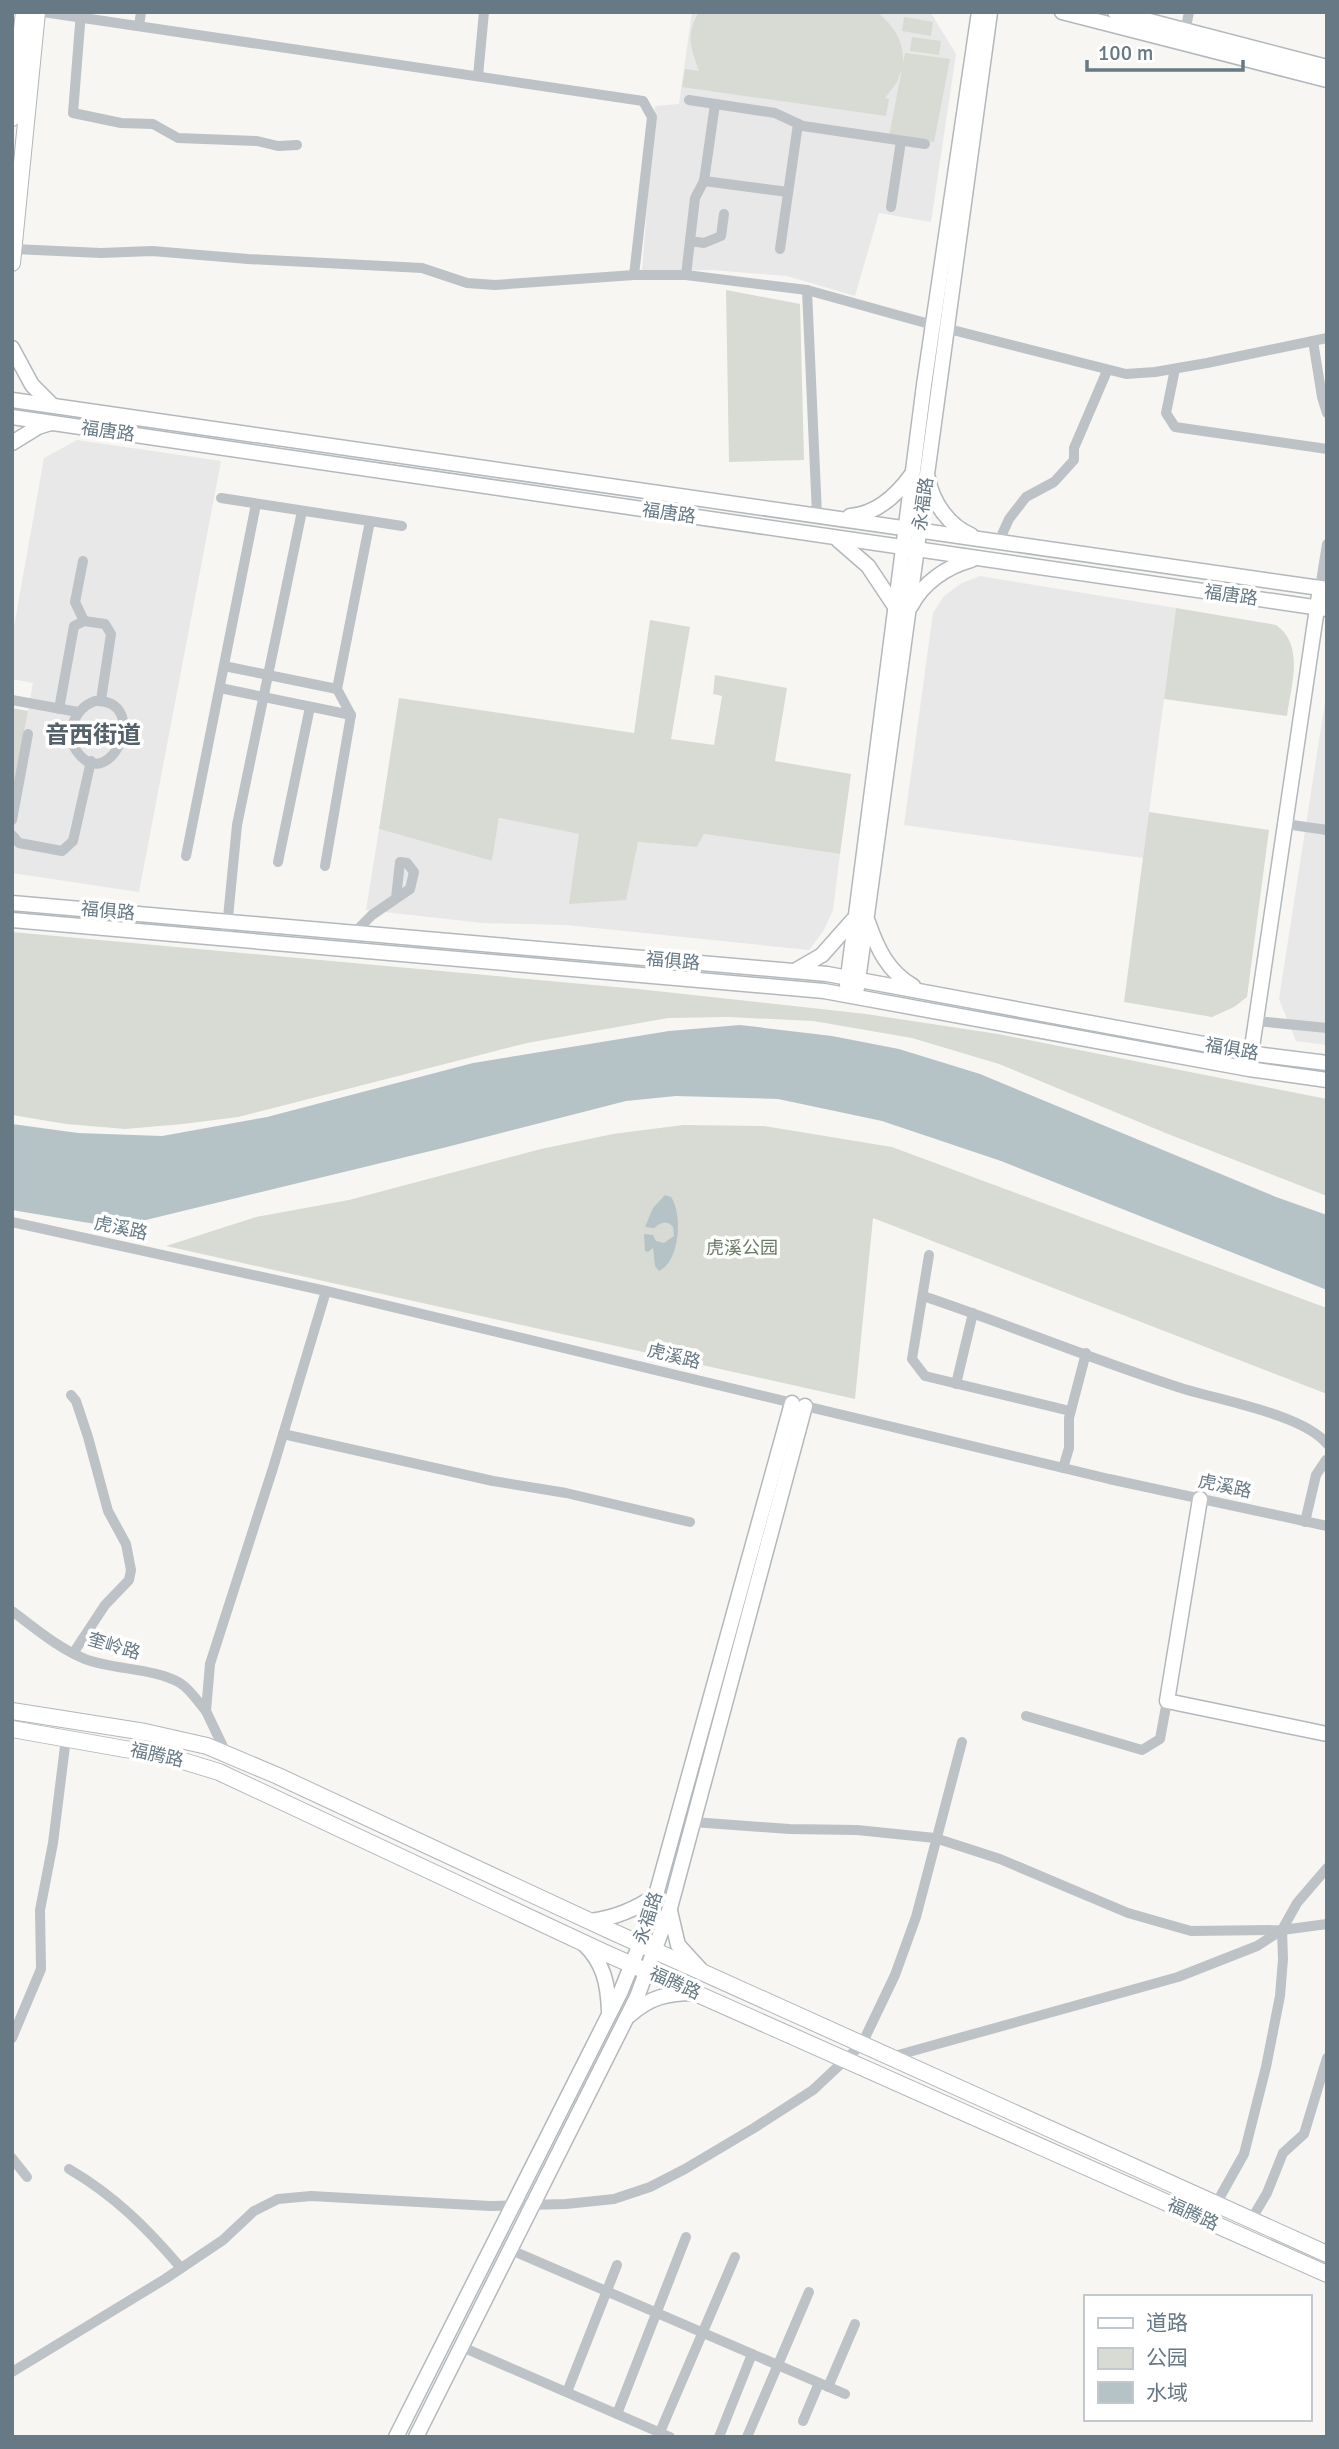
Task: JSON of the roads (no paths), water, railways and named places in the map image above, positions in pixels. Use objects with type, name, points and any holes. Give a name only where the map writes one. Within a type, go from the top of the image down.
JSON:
[{"type":"main road","points":[[12,118],[24,12]]},
{"type":"main road","points":[[13,256],[37,12]]},
{"type":"main road","name":"福腾路","points":[[12,1711],[177,1738],[278,1776],[703,1973],[1327,2254]]},
{"type":"main road","name":"福腾路","points":[[12,1729],[170,1758],[219,1772],[648,1972],[1327,2274]]},
{"type":"street","points":[[43,12],[81,15],[139,26],[643,101],[652,117],[634,275]]},
{"type":"street","points":[[139,26],[141,12]]},
{"type":"street","points":[[478,76],[484,12]]},
{"type":"street","name":"永福路","points":[[851,995],[979,12]]},
{"type":"street","name":"永福路","points":[[940,327],[990,12]]},
{"type":"street","points":[[1062,12],[1327,67]]},
{"type":"street","points":[[1115,12],[1184,37],[1327,80]]},
{"type":"street","points":[[1184,37],[1189,12]]},
{"type":"street","points":[[81,15],[73,113],[121,123],[153,124],[178,138],[257,141],[278,146],[297,145]]},
{"type":"street","points":[[689,100],[775,113],[798,124],[925,144]]},
{"type":"street","points":[[687,275],[695,198],[704,181],[715,104]]},
{"type":"street","points":[[780,248],[798,124]]},
{"type":"street","points":[[891,207],[901,141]]},
{"type":"street","points":[[704,181],[788,192]]},
{"type":"street","points":[[690,241],[704,243],[721,236],[724,214]]},
{"type":"street","points":[[13,256],[152,251],[422,268],[467,283],[495,285],[634,275],[687,275],[807,290],[1107,371],[1134,374],[1175,369],[1327,338]]},
{"type":"street","points":[[807,290],[817,515]]},
{"type":"street","points":[[1313,341],[1327,413]]},
{"type":"street","points":[[12,348],[32,385],[53,406]]},
{"type":"street","points":[[1175,369],[1166,413],[1175,427],[1327,449]]},
{"type":"street","points":[[999,541],[1009,519],[1026,498],[1054,482],[1074,460],[1074,448],[1107,371]]},
{"type":"street","name":"福唐路","points":[[12,400],[1324,588]]},
{"type":"street","name":"福唐路","points":[[12,417],[1322,609]]},
{"type":"street","points":[[12,443],[30,431],[51,423]]},
{"type":"street","points":[[837,518],[873,510],[920,474],[951,522],[963,532],[979,538]]},
{"type":"street","points":[[221,498],[402,526]]},
{"type":"street","points":[[186,856],[256,504]]},
{"type":"street","points":[[226,939],[237,825],[270,676],[302,511]]},
{"type":"street","points":[[324,866],[351,715],[337,689],[370,521]]},
{"type":"street","points":[[834,538],[868,566],[902,609],[945,570],[975,558]]},
{"type":"street","points":[[1249,1069],[1285,824],[1322,609],[1327,544]]},
{"type":"street","points":[[83,561],[75,602],[84,621]]},
{"type":"street","points":[[58,709],[74,626],[84,621],[105,625],[111,634],[101,700]]},
{"type":"street","points":[[224,666],[337,689]]},
{"type":"street","points":[[220,688],[351,715]]},
{"type":"street","points":[[12,700],[78,712]]},
{"type":"street","points":[[101,700],[118,711],[123,724],[122,740],[113,756],[105,761],[91,761],[79,755],[73,746],[71,735],[78,712],[88,704],[101,700]]},
{"type":"street","points":[[278,862],[310,707]]},
{"type":"street","points":[[12,820],[28,734]]},
{"type":"street","points":[[12,835],[19,843],[62,851],[73,841],[91,761]]},
{"type":"street","points":[[1285,824],[1327,830]]},
{"type":"street","points":[[354,933],[372,915],[396,898]]},
{"type":"street","name":"福俱路","points":[[12,903],[794,971],[853,979],[1251,1052],[1327,1063]]},
{"type":"street","points":[[794,971],[822,955],[861,916],[899,978],[923,992]]},
{"type":"street","name":"福俱路","points":[[12,920],[824,991],[1249,1069],[1327,1080]]},
{"type":"street","points":[[1256,1021],[1327,1028]]},
{"type":"street","name":"虎溪路","points":[[12,1222],[326,1291],[1063,1468],[1327,1526]]},
{"type":"street","points":[[929,1255],[912,1359],[925,1376],[1070,1411]]},
{"type":"street","points":[[206,1711],[210,1664],[326,1291]]},
{"type":"street","points":[[923,1296],[1183,1389],[1290,1421],[1321,1436],[1327,1445],[1323,1454],[1327,1460],[1316,1475],[1305,1522]]},
{"type":"street","points":[[957,1384],[973,1313]]},
{"type":"street","points":[[1063,1468],[1069,1448],[1070,1411],[1086,1353]]},
{"type":"street","points":[[71,1395],[76,1401],[84,1425],[108,1511],[126,1544],[131,1570],[129,1580],[105,1605],[74,1652]]},
{"type":"street","name":"永福路","points":[[416,2437],[627,2018],[656,1951],[693,1822],[799,1404]]},
{"type":"street","name":"永福路","points":[[396,2437],[610,2014],[640,1944],[799,1404]]},
{"type":"street","points":[[283,1434],[494,1481],[566,1493],[690,1522]]},
{"type":"street","points":[[1026,1716],[1142,1750],[1160,1739],[1200,1499]]},
{"type":"street","name":"奎岭路","points":[[12,1611],[48,1638],[85,1658],[183,1684],[206,1711],[227,1755]]},
{"type":"street","points":[[1167,1701],[1327,1734]]},
{"type":"street","points":[[12,2038],[41,1969],[40,1910],[53,1843],[66,1738]]},
{"type":"street","points":[[12,2372],[181,2268],[223,2240],[254,2211],[278,2199],[311,2196],[534,2205],[590,2203],[614,2199],[650,2187],[754,2129],[813,2090],[862,2044],[895,1975],[916,1917],[962,1742]]},
{"type":"street","points":[[693,1822],[789,1829],[857,1830],[935,1838],[1000,1858],[1128,1913],[1191,1931],[1282,1930],[1327,1924]]},
{"type":"street","points":[[891,2057],[1178,1977],[1257,1946],[1282,1930],[1297,1903],[1327,1868]]},
{"type":"street","points":[[590,1921],[620,1915],[639,1907],[656,1895]]},
{"type":"street","points":[[670,1908],[678,1945],[703,1973]]},
{"type":"street","points":[[1216,2204],[1244,2154],[1266,2067],[1280,1996],[1282,1930]]},
{"type":"street","points":[[580,1941],[594,1954],[604,1974],[610,2014]]},
{"type":"street","points":[[627,2018],[656,1997],[674,1993],[695,1993]]},
{"type":"street","points":[[1251,2220],[1267,2193],[1283,2153],[1304,2134],[1327,2058]]},
{"type":"street","points":[[12,2158],[27,2177]]},
{"type":"street","points":[[69,2169],[89,2181],[147,2228],[181,2268]]},
{"type":"street","points":[[617,2414],[686,2237]]},
{"type":"street","points":[[511,2250],[845,2394]]},
{"type":"street","points":[[462,2347],[665,2435],[735,2257]]},
{"type":"street","points":[[567,2392],[617,2266]]},
{"type":"street","points":[[747,2437],[809,2292]]},
{"type":"street","points":[[803,2421],[855,2324]]},
{"type":"street","points":[[719,2437],[752,2354]]},
{"type":"water","points":[[740,1025],[832,1036],[899,1049],[980,1074],[1276,1197],[1327,1215],[1327,1290],[1001,1161],[882,1121],[778,1099],[676,1096],[626,1101],[121,1226],[12,1210],[12,1124],[78,1133],[162,1136],[267,1117],[473,1063],[669,1031]]},
{"type":"water","points":[[665,1195],[671,1197],[675,1205],[678,1226],[671,1258],[659,1271],[655,1266],[653,1248],[645,1251],[644,1234],[653,1235],[656,1241],[664,1243],[674,1236],[673,1227],[668,1223],[654,1228],[645,1227],[653,1208]]},
{"type":"district","name":"音西街道","points":[[93,735]]},
{"type":"park label","name":"虎溪公园","points":[[742,1248]]}]
